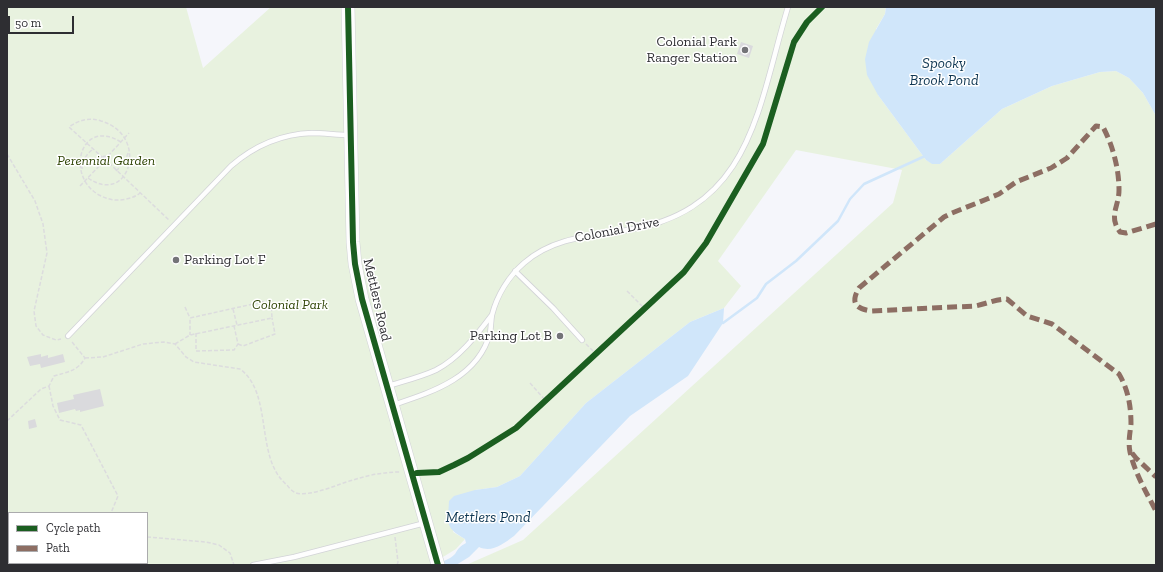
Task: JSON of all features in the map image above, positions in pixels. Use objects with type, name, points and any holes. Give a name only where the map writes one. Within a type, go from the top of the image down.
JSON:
[{"type":"street","name":"Mettlers Road","points":[[348,7],[350,135],[355,264],[362,299],[437,562]]},
{"type":"lane","name":"Colonial Drive","points":[[387,386],[436,370],[448,362],[468,344],[492,314],[503,289],[515,272],[535,253],[549,246],[575,238],[629,230],[663,222],[697,204],[713,190],[734,164],[746,144],[752,130],[788,7]]},
{"type":"lane","points":[[68,336],[119,285],[231,166],[252,150],[266,143],[295,135],[312,133],[350,135]]},
{"type":"lane","points":[[515,272],[553,308],[582,340]]},
{"type":"lane","name":"Colonial Drive","points":[[393,405],[433,392],[460,376],[471,367],[485,346],[490,333],[492,314]]},
{"type":"lane","points":[[253,565],[294,557],[426,522]]},
{"type":"path","points":[[417,473],[439,472],[468,458],[516,428],[684,272],[702,249],[763,144],[794,42],[807,22],[822,7]]},
{"type":"path","points":[[88,178],[98,184],[105,185],[117,182],[123,177],[129,165],[129,149],[125,138],[110,124],[96,119],[82,120],[69,127],[102,157]]},
{"type":"path","points":[[108,156],[129,134]]},
{"type":"path","points":[[121,142],[114,138],[104,136],[94,137],[86,143],[82,149],[80,159],[81,171],[85,182],[95,193],[114,200],[132,198],[140,193]]},
{"type":"path","points":[[81,171],[84,160],[93,149]]},
{"type":"path","points":[[116,170],[124,163],[129,149]]},
{"type":"path","points":[[7,154],[34,201],[43,224],[47,253],[34,311],[36,326],[43,335],[56,340],[68,336],[85,358]]},
{"type":"path","points":[[80,186],[102,163]]},
{"type":"path","points":[[108,163],[174,225]]},
{"type":"path","points":[[627,291],[645,309]]},
{"type":"path","points":[[190,318],[271,300],[275,334],[243,346],[238,344]]},
{"type":"path","points":[[185,306],[190,318],[190,335]]},
{"type":"path","points":[[196,333],[196,351],[234,350],[238,344],[233,309]]},
{"type":"path","points":[[175,344],[196,333],[272,318]]},
{"type":"path","points":[[582,340],[596,354]]},
{"type":"path","points":[[85,358],[102,357],[143,344],[164,342],[175,344],[186,357],[194,362],[240,369],[245,373],[256,390],[270,459],[274,470],[282,482],[295,492],[314,492],[380,473],[406,472]]},
{"type":"path","points":[[85,358],[81,365],[74,370],[54,376],[49,386],[53,406],[60,420],[81,425],[110,479],[118,496],[111,512]]},
{"type":"path","points":[[530,383],[546,400]]},
{"type":"path","points":[[7,421],[41,389],[49,386]]},
{"type":"path","points":[[394,531],[398,565]]},
{"type":"path","points":[[148,537],[206,542],[219,545],[230,553],[234,565]]},
{"type":"green space","name":"Colonial Park","points":[[7,7],[186,7],[203,68],[271,7],[886,7],[885,14],[876,29],[878,95],[926,160],[933,164],[940,164],[1002,109],[1052,86],[1100,72],[1116,71],[1129,78],[1143,93],[1156,116],[1156,565],[466,565],[523,540],[893,203],[902,170],[796,150],[718,261],[741,286],[724,308],[690,322],[586,403],[520,476],[497,487],[475,490],[453,532],[465,539],[456,549],[430,565],[7,565]]},
{"type":"water","name":"Spooky Brook Pond","points":[[886,7],[1156,7],[1156,116],[1143,93],[1129,78],[1116,71],[1100,72],[1052,86],[1002,109],[940,164],[932,164],[926,160],[878,95],[867,75],[865,59],[869,42],[885,14]]},
{"type":"water","name":"Mettlers Pond","points":[[724,308],[723,323],[688,376],[630,416],[514,536],[497,547],[484,549],[479,547],[469,557],[456,565],[432,565],[450,558],[461,546],[466,543],[465,539],[450,528],[448,520],[449,501],[454,496],[475,490],[497,487],[520,476],[586,403],[690,322]]},
{"type":"building","name":"Colonial Park Ranger Station","points":[[741,42],[753,46],[749,58],[737,54]]},
{"type":"building","points":[[105,155],[110,160],[105,165],[100,160]]},
{"type":"building","points":[[41,354],[41,357],[48,355],[48,358],[63,354],[65,362],[41,368],[40,364],[30,366],[27,357]]},
{"type":"building","points":[[100,389],[104,406],[80,412],[80,410],[76,411],[75,409],[59,413],[57,403],[74,399],[73,395]]},
{"type":"building","points":[[35,419],[37,427],[29,429],[28,421]]},
{"type":"waterway","points":[[723,323],[757,298],[766,284],[796,261],[838,221],[850,199],[864,184],[925,156]]},
{"type":"marked path","points":[[1156,224],[1126,233],[1120,232],[1114,216],[1119,196],[1118,174],[1115,158],[1103,127],[1096,126],[1067,158],[1051,168],[1016,182],[999,194],[944,217],[859,288],[855,298],[858,307],[872,311],[975,306],[1007,299],[1027,316],[1052,324],[1119,374],[1125,386],[1130,404],[1131,424],[1129,441],[1132,460],[1156,511]]},
{"type":"marked path","points":[[1132,453],[1156,477]]},
{"type":"cycle path","points":[[348,7],[353,242],[355,264],[362,299],[438,565]]},
{"type":"cycle path","points":[[417,473],[439,472],[468,458],[516,428],[684,272],[706,243],[763,144],[794,42],[807,22],[822,7]]},
{"type":"place","name":"Colonial Park Ranger Station","points":[[745,50]]},
{"type":"place","name":"Parking Lot F","points":[[176,260]]},
{"type":"place","name":"Parking Lot B","points":[[560,336]]},
{"type":"park label","name":"Perennial Garden","points":[[106,161]]}]
